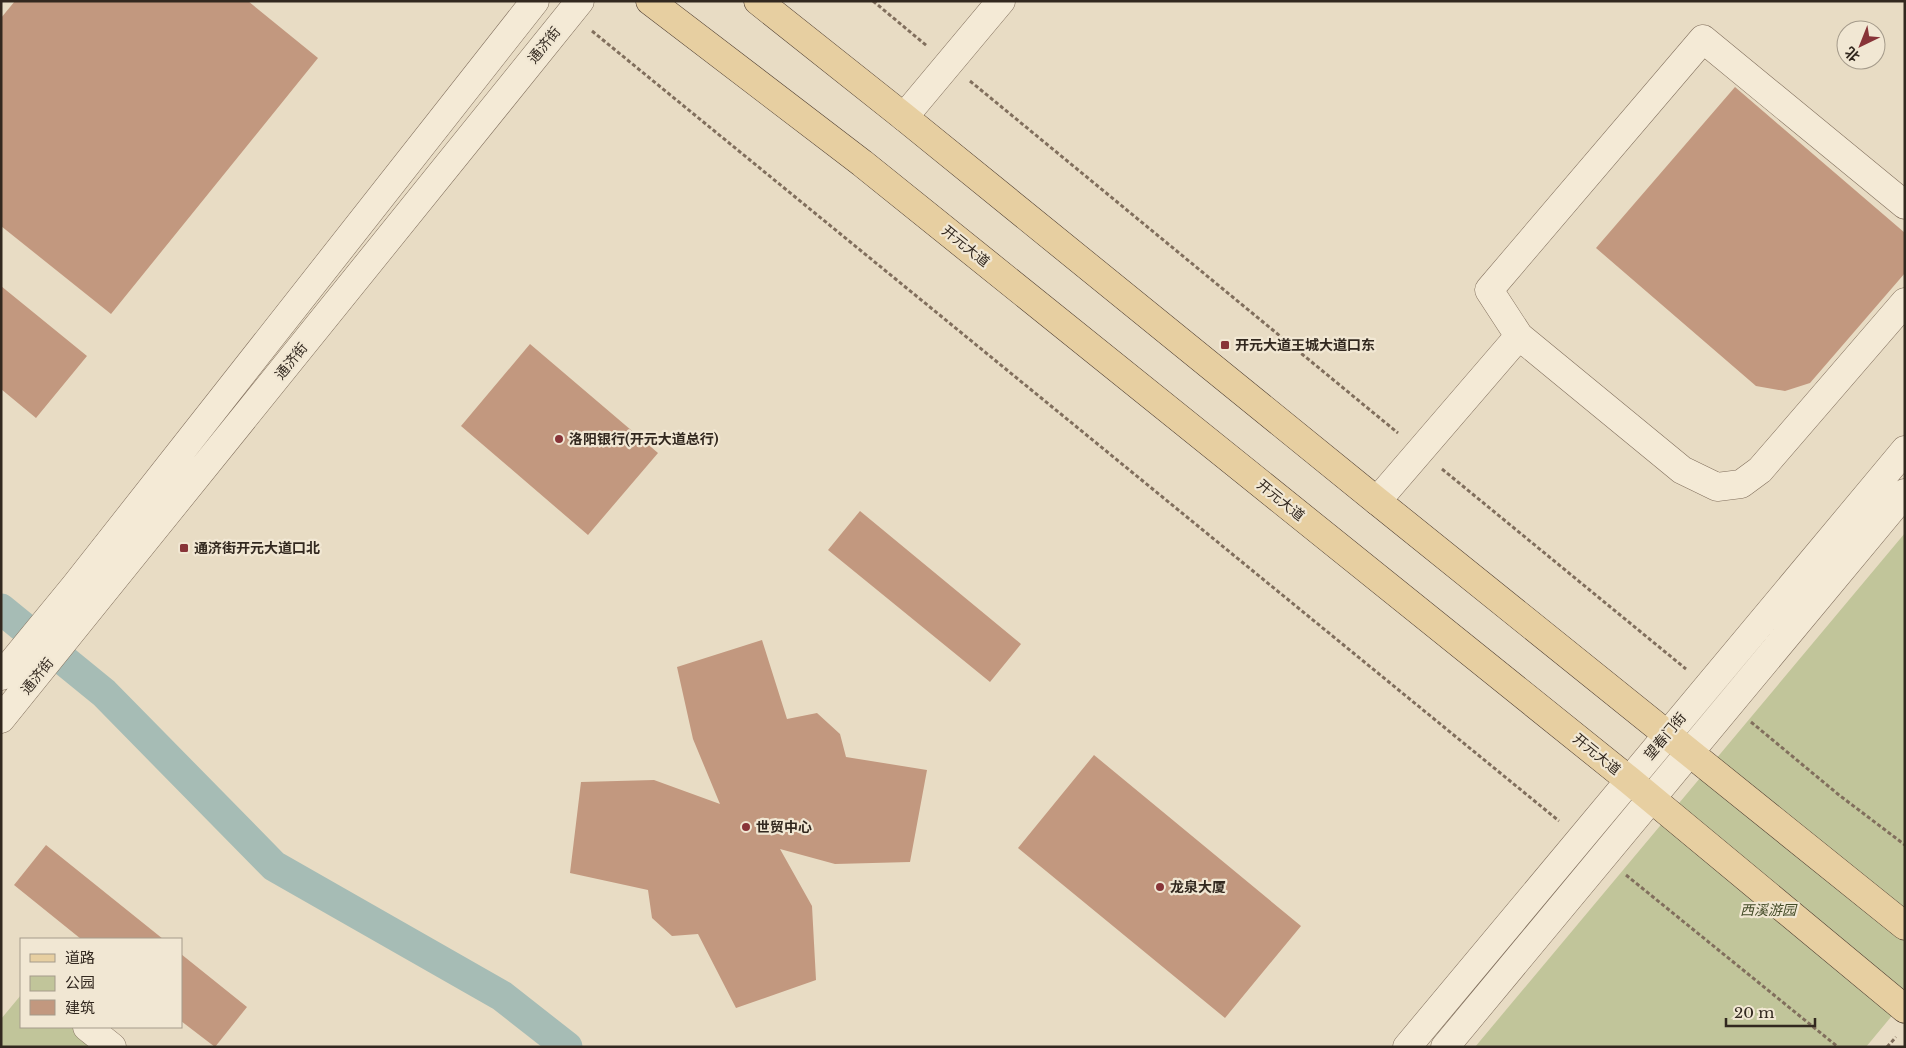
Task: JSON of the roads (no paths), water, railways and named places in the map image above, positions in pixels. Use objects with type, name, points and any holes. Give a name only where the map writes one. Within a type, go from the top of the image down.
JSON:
[{"type":"main road","name":"开元大道","points":[[650,1],[862,163],[1629,780],[1905,1009]]},
{"type":"main road","points":[[758,1],[1905,926]]},
{"type":"street","name":"通济街","points":[[1,676],[75,586],[535,1]]},
{"type":"street","points":[[904,117],[1001,1]]},
{"type":"street","name":"通济街","points":[[1,719],[575,7]]},
{"type":"street","points":[[1905,206],[1703,39],[1489,290],[1519,336],[1682,470],[1717,487],[1741,484],[1760,470],[1905,302]]},
{"type":"street","points":[[1377,501],[1519,336]]},
{"type":"street","name":"望春门街","points":[[1407,1047],[1666,734],[1905,450]]},
{"type":"street","name":"望春门街","points":[[1444,1047],[1905,493]]},
{"type":"street","points":[[89,1028],[112,1047]]},
{"type":"waterway","points":[[1,609],[104,693],[274,866],[502,996],[567,1047]]},
{"type":"place","name":"开元大道王城大道口东","points":[[1225,345]]},
{"type":"place","name":"洛阳银行(开元大道总行)","points":[[559,439]]},
{"type":"place","name":"通济街开元大道口北","points":[[184,548]]},
{"type":"place","name":"世贸中心","points":[[746,827]]},
{"type":"place","name":"龙泉大厦","points":[[1160,887]]},
{"type":"park label","name":"西溪游园","points":[[1768,910]]}]
